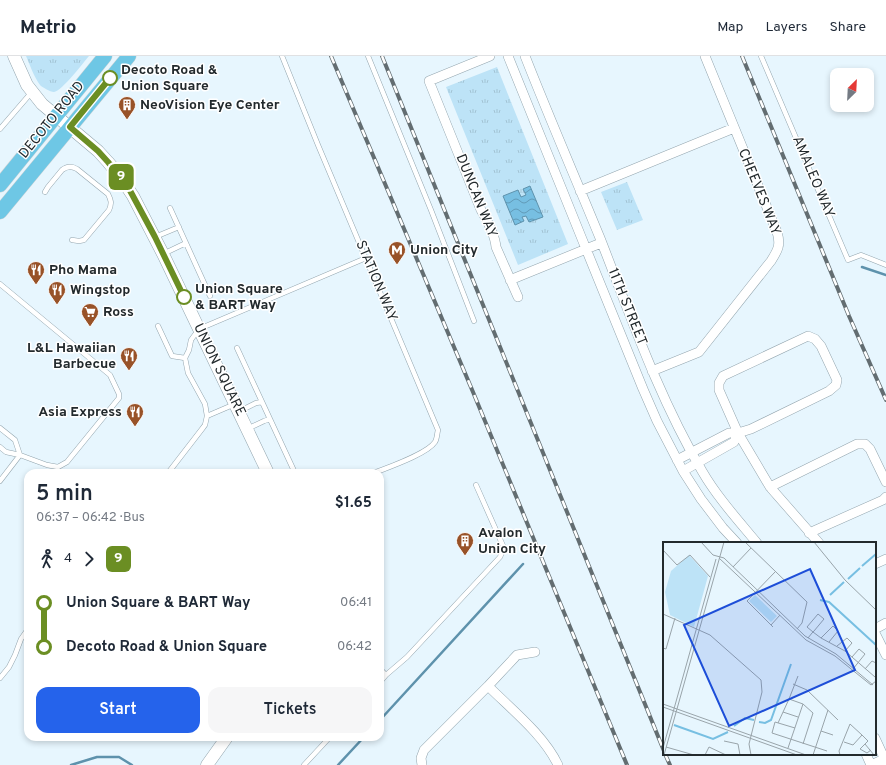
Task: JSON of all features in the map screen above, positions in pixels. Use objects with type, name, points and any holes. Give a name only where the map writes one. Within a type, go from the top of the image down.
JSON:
[{"type":"main road","name":"DECOTO ROAD","points":[[0,185],[105,56]]},
{"type":"main road","name":"DECOTO ROAD","points":[[0,212],[129,56]]},
{"type":"street","name":"UNION SQUARE","points":[[14,56],[26,84],[42,104],[98,151],[120,175],[133,196],[155,237],[266,469]]},
{"type":"street","name":"DUNCAN WAY","points":[[490,56],[430,81],[481,210],[486,217],[496,247],[510,280]]},
{"type":"street","name":"11TH STREET","points":[[508,56],[657,421],[683,471],[701,499],[723,528],[736,542]]},
{"type":"street","name":"11TH STREET","points":[[525,56],[665,402],[702,472],[724,503],[756,542]]},
{"type":"street","name":"CHEEVES WAY","points":[[652,371],[699,352],[771,261],[780,243],[777,232],[705,56]]},
{"type":"street","points":[[580,191],[734,128]]},
{"type":"street","points":[[518,297],[510,280],[602,244]]},
{"type":"street","points":[[677,460],[728,433],[738,433],[751,429],[808,401],[836,385],[837,380],[821,346],[815,339],[808,336],[723,376],[719,383],[719,390],[738,433],[770,487],[818,542]]},
{"type":"street","points":[[683,471],[734,442],[738,433]]},
{"type":"street","points":[[770,487],[857,444],[865,444],[870,449],[886,482]]},
{"type":"street","points":[[810,533],[883,500],[886,497]]},
{"type":"street","points":[[876,564],[886,559]]},
{"type":"street","points":[[876,628],[886,623]]},
{"type":"street","points":[[876,635],[886,655]]},
{"type":"street","points":[[422,765],[421,758],[424,750],[517,655],[535,652]]},
{"type":"street","points":[[488,686],[533,730],[553,754],[558,765]]},
{"type":"street","points":[[207,765],[224,741]]},
{"type":"lane","name":"STATION WAY","points":[[282,56],[438,430],[436,440],[430,448],[383,469]]},
{"type":"lane","points":[[368,56],[431,210],[474,321]]},
{"type":"lane","name":"AMALEO WAY","points":[[761,56],[848,260],[861,255],[886,265]]},
{"type":"lane","points":[[0,129],[32,91]]},
{"type":"lane","points":[[45,192],[62,170],[73,167],[108,194],[112,202],[109,210],[84,240],[79,242],[72,240]]},
{"type":"lane","points":[[170,208],[210,296]]},
{"type":"lane","points":[[155,237],[179,227]]},
{"type":"lane","points":[[163,254],[186,243]]},
{"type":"lane","points":[[171,469],[205,425],[207,416],[204,404],[188,373],[186,358],[191,340],[199,329],[366,258]]},
{"type":"lane","points":[[0,284],[110,375],[119,394],[117,401],[72,457],[58,467],[47,466],[20,455],[6,452],[0,447]]},
{"type":"lane","points":[[158,326],[172,356],[186,358]]},
{"type":"lane","points":[[237,348],[294,469]]},
{"type":"lane","points":[[207,416],[262,402]]},
{"type":"lane","points":[[247,428],[264,420],[270,419]]},
{"type":"lane","points":[[0,428],[15,440],[20,455]]},
{"type":"lane","points":[[0,481],[20,455]]},
{"type":"lane","points":[[384,677],[407,657],[500,557],[504,548],[476,485]]},
{"type":"lane","points":[[0,678],[9,667],[24,635]]},
{"type":"lane","points":[[304,765],[326,741]]},
{"type":"green space","points":[[26,56],[89,56],[67,82],[54,92],[40,85]]},
{"type":"green space","points":[[497,67],[568,244],[518,265],[446,87]]},
{"type":"green space","points":[[627,182],[643,220],[617,230],[601,192]]},
{"type":"water","points":[[530,186],[543,217],[529,222],[526,216],[522,217],[524,221],[515,225],[503,196],[518,190],[521,197],[526,195],[523,189]]},
{"type":"waterway","points":[[862,267],[886,275]]},
{"type":"waterway","points":[[384,716],[523,564]]},
{"type":"waterway","points":[[338,765],[360,741]]},
{"type":"waterway","points":[[71,765],[97,757],[119,757],[132,765]]},
{"type":"railway","points":[[331,56],[473,392],[627,765]]},
{"type":"railway","points":[[382,56],[663,749]]},
{"type":"railway","points":[[742,56],[849,316],[886,400]]},
{"type":"railway","points":[[665,755],[670,765]]},
{"type":"bus line","name":"9","points":[[110,78],[70,127],[98,151],[127,185],[155,237],[184,297]]},
{"type":"place","name":"Decoto Road & Union Square","points":[[110,78]]},
{"type":"place","name":"NeoVision Eye Center","points":[[127,120]]},
{"type":"place","name":"Union City","points":[[397,265]]},
{"type":"place","name":"Pho Mama","points":[[36,285]]},
{"type":"place","name":"Union Square & BART Way","points":[[184,297]]},
{"type":"place","name":"Wingstop","points":[[57,305]]},
{"type":"place","name":"Ross","points":[[90,327]]},
{"type":"place","name":"L&L Hawaiian Barbecue","points":[[129,371]]},
{"type":"place","name":"Asia Express","points":[[135,427]]},
{"type":"place","name":"Avalon Union City","points":[[465,556]]}]
